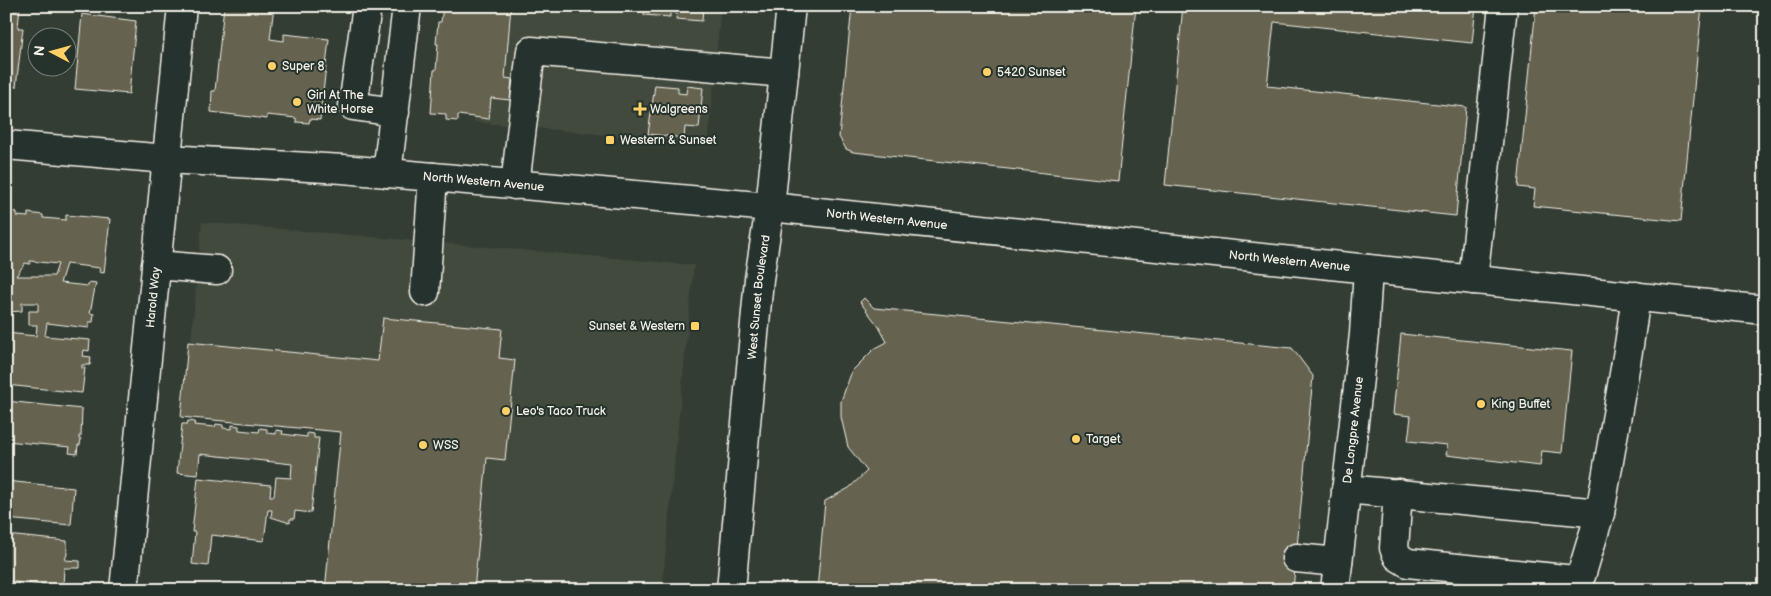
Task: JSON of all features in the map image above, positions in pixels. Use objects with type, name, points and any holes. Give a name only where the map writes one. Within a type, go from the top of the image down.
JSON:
[{"type":"main road","name":"Harold Way","points":[[124,590],[182,6]]},
{"type":"main road","points":[[368,6],[353,106],[395,112]]},
{"type":"main road","points":[[387,173],[407,6]]},
{"type":"main road","name":"West Sunset Boulevard","points":[[731,590],[759,279],[770,207],[791,6]]},
{"type":"main road","points":[[1473,280],[1503,6]]},
{"type":"main road","points":[[516,185],[531,51],[784,73]]},
{"type":"main road","name":"North Western Avenue","points":[[6,145],[167,159],[387,173],[770,207],[1765,310]]},
{"type":"main road","points":[[425,292],[433,177]]},
{"type":"main road","points":[[156,264],[217,270]]},
{"type":"main road","name":"De Longpre Avenue","points":[[1336,590],[1364,334],[1368,270]]},
{"type":"main road","points":[[1398,493],[1394,548],[1398,557],[1408,563],[1575,580],[1585,570],[1600,513],[1630,345],[1636,296]]},
{"type":"main road","points":[[1346,489],[1600,513]]},
{"type":"main road","points":[[1296,558],[1338,562]]},
{"type":"shaded area","points":[[485,6],[721,6],[708,145],[474,122]]},
{"type":"shaded area","points":[[202,222],[694,265],[662,590],[324,590],[340,433],[184,415]]},
{"type":"building","points":[[6,6],[20,6],[18,28],[23,28],[16,87],[6,86]]},
{"type":"building","name":"Super 8","points":[[224,6],[274,6],[270,39],[284,41],[284,34],[329,39],[320,120],[310,119],[309,123],[296,122],[296,118],[267,115],[267,119],[211,112],[212,91],[215,91]]},
{"type":"building","points":[[443,6],[511,6],[505,78],[512,79],[510,100],[491,98],[489,119],[458,115],[458,121],[446,120],[446,114],[431,113],[438,44],[436,44],[438,22],[441,22]]},
{"type":"building","points":[[606,6],[641,6],[640,10]]},
{"type":"building","points":[[641,6],[703,6],[702,21],[676,19],[677,13],[670,12],[670,17],[644,15],[645,7]]},
{"type":"building","name":"5420 Sunset","points":[[852,6],[1136,6],[1118,181],[853,152],[846,149],[839,137]]},
{"type":"building","points":[[1183,6],[1476,6],[1472,43],[1274,22],[1267,86],[1466,107],[1456,216],[1165,185]]},
{"type":"building","points":[[1536,6],[1702,6],[1681,221],[1533,206],[1535,189],[1518,187]]},
{"type":"building","points":[[82,14],[136,21],[129,94],[75,89],[76,78],[78,78]]},
{"type":"building","points":[[655,85],[678,87],[678,93],[686,94],[687,86],[703,88],[699,128],[685,127],[684,138],[648,134]]},
{"type":"building","points":[[6,211],[17,212],[17,216],[28,217],[28,213],[43,215],[43,218],[66,220],[66,215],[110,219],[104,273],[99,272],[100,268],[66,264],[60,283],[88,286],[89,282],[96,283],[90,313],[94,314],[93,322],[89,322],[89,328],[47,323],[45,336],[90,340],[89,351],[84,350],[83,356],[91,357],[90,365],[82,365],[82,368],[85,368],[82,393],[6,385],[6,333],[36,336],[37,325],[29,325],[29,311],[38,311],[38,303],[22,303],[22,311],[6,312],[6,276],[10,261],[6,261]],"holes":[[[30,261],[58,264],[54,276],[16,276],[25,263],[30,264]]]},
{"type":"building","name":"Target","points":[[864,298],[874,308],[1292,348],[1313,376],[1293,590],[817,590],[825,501],[849,488],[867,471],[848,447],[841,417],[841,401],[852,371],[874,349],[887,342],[879,327],[860,302]]},
{"type":"building","name":"WSS","points":[[383,318],[502,329],[499,358],[515,360],[505,460],[487,458],[474,590],[325,590],[341,432],[181,417],[188,342],[378,361]]},
{"type":"building","name":"King Buffet","points":[[1401,334],[1572,351],[1562,453],[1542,451],[1540,466],[1446,455],[1447,445],[1408,441],[1411,416],[1393,414]]},
{"type":"building","points":[[6,401],[82,409],[81,436],[79,436],[79,439],[81,439],[77,454],[69,453],[70,447],[6,441]]},
{"type":"building","points":[[188,421],[195,422],[194,425],[215,427],[216,424],[223,425],[223,428],[232,429],[232,425],[239,426],[239,430],[259,432],[260,428],[267,429],[267,433],[276,434],[276,430],[283,431],[282,434],[307,437],[307,433],[314,434],[314,438],[319,438],[311,513],[295,511],[294,519],[290,519],[290,523],[271,517],[272,510],[268,510],[264,541],[211,535],[208,566],[192,564],[195,532],[192,532],[198,478],[271,485],[270,496],[274,496],[276,477],[291,478],[292,464],[200,454],[198,475],[177,473],[182,424],[187,424]]},
{"type":"building","points":[[6,481],[74,488],[71,525],[6,519]]},
{"type":"building","points":[[6,535],[67,541],[65,560],[80,561],[80,568],[64,568],[63,587],[6,581]]},
{"type":"building","points":[[239,586],[278,590],[238,590]]},
{"type":"place","name":"Super 8","points":[[272,66]]},
{"type":"place","name":"5420 Sunset","points":[[987,72]]},
{"type":"place","name":"Girl At The White Horse","points":[[297,102]]},
{"type":"place","name":"Walgreens","points":[[640,109]]},
{"type":"place","name":"Western & Sunset","points":[[610,140]]},
{"type":"place","name":"Sunset & Western","points":[[695,326]]},
{"type":"place","name":"King Buffet","points":[[1481,404]]},
{"type":"place","name":"Leo's Taco Truck","points":[[506,411]]},
{"type":"place","name":"Target","points":[[1076,439]]},
{"type":"place","name":"WSS","points":[[423,445]]}]
